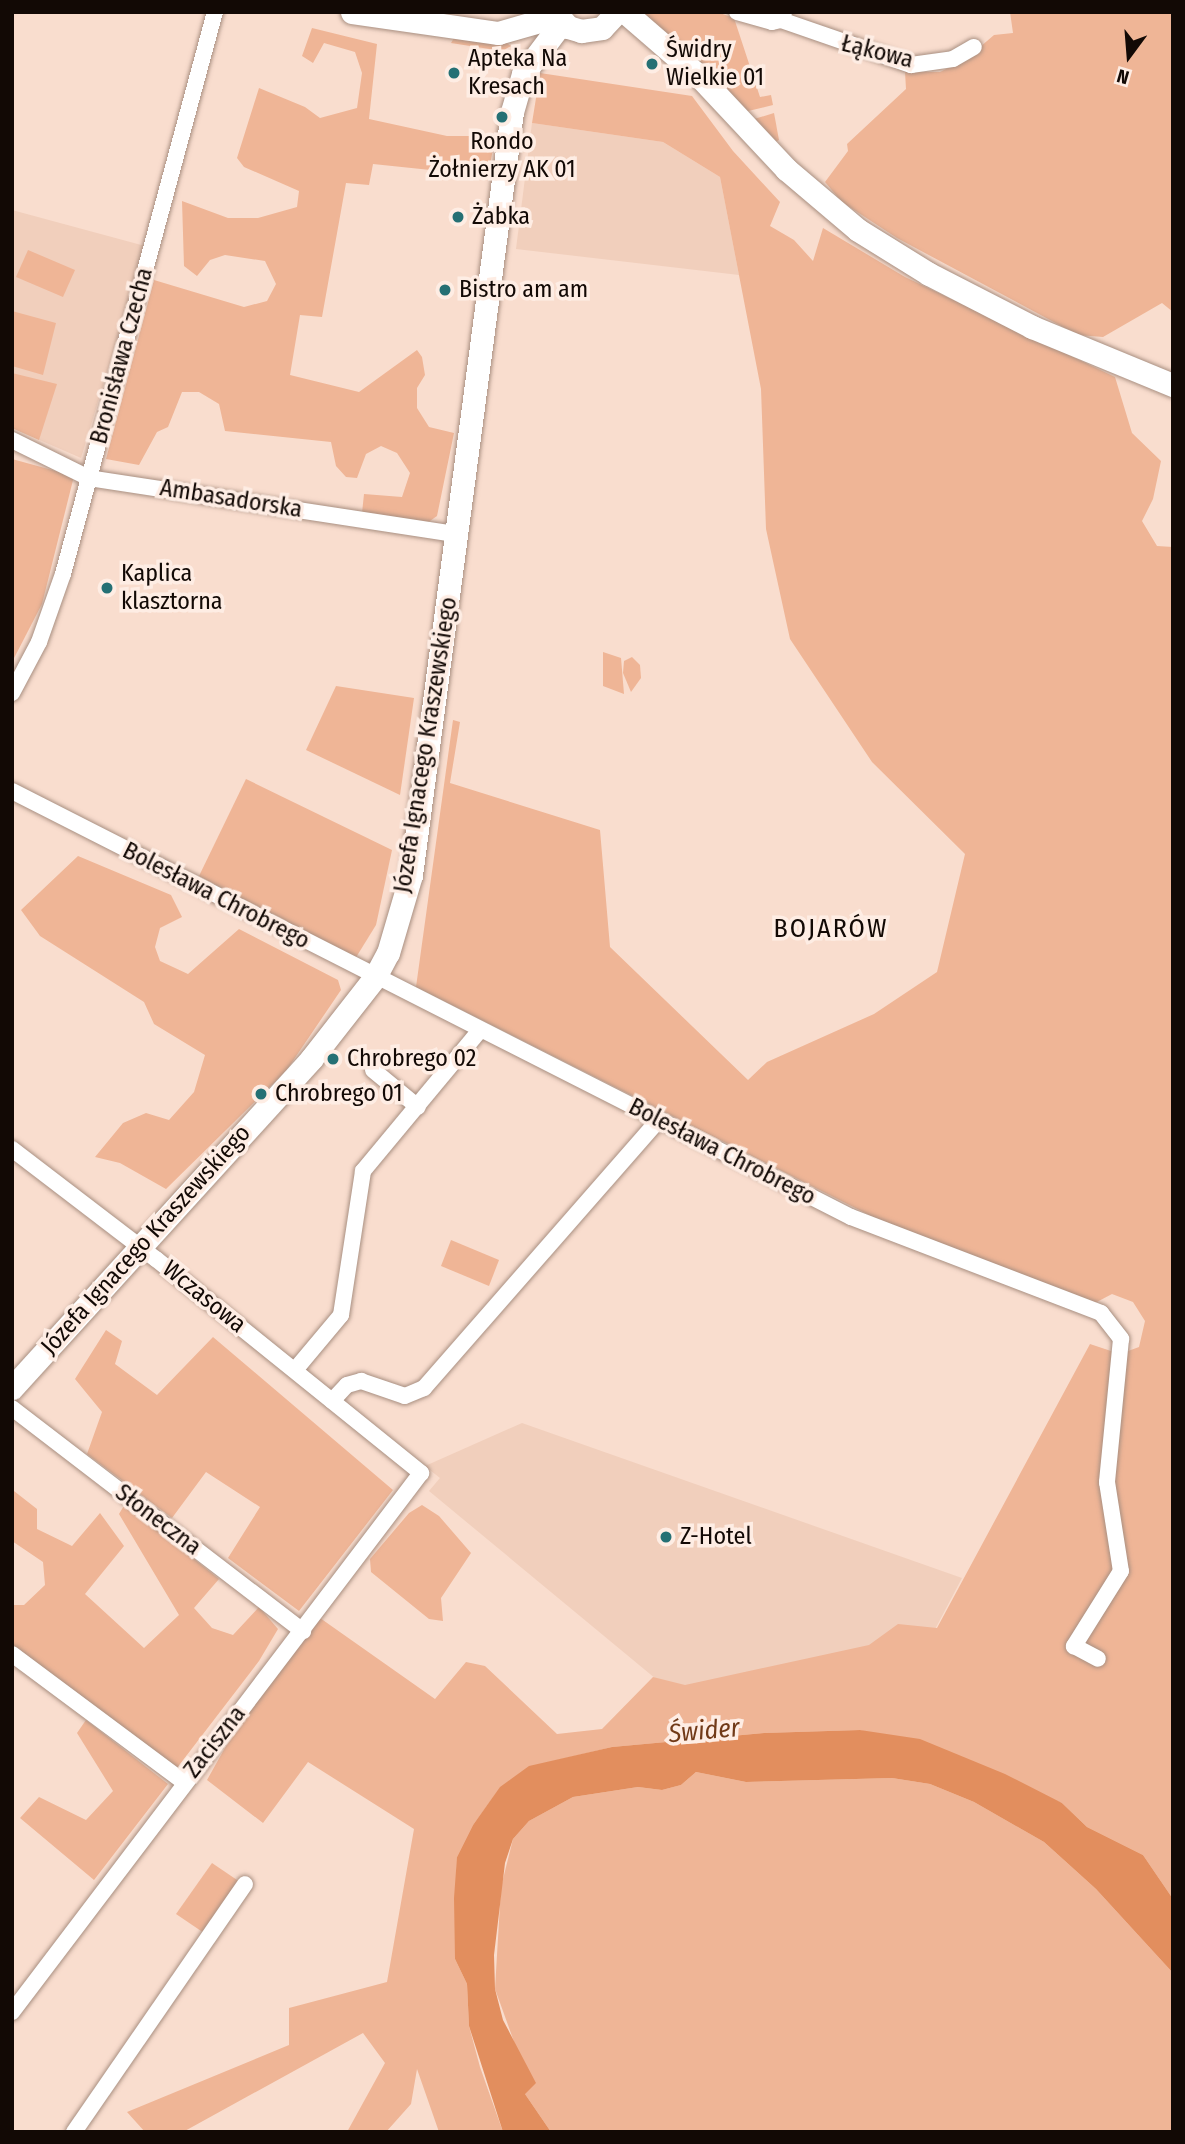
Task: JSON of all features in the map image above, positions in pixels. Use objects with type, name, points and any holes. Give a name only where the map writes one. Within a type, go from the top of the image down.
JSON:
[{"type":"street","name":"Bronisława Czecha","points":[[12,693],[39,642],[89,478],[215,12]]},
{"type":"street","points":[[352,12],[498,32],[564,21],[611,19],[665,49]]},
{"type":"street","points":[[498,32],[531,12]]},
{"type":"street","points":[[625,12],[700,77],[801,183],[892,252],[1065,343],[1173,385]]},
{"type":"street","name":"Łąkowa","points":[[737,12],[767,22],[783,16],[911,65],[953,59],[974,47]]},
{"type":"street","points":[[498,32],[520,47],[533,62],[555,51],[564,21]]},
{"type":"street","name":"Józefa Ignacego Kraszewskiego","points":[[12,1388],[311,1059],[374,977],[388,953],[411,875],[512,112],[533,62]]},
{"type":"street","name":"Ambasadorska","points":[[12,440],[89,478],[457,534]]},
{"type":"street","name":"Bolesława Chrobrego","points":[[12,791],[657,1121],[892,1236],[1101,1313],[1110,1321],[1121,1339],[1107,1482],[1121,1571],[1074,1646],[1098,1659]]},
{"type":"street","points":[[297,1367],[341,1315],[363,1171],[480,1030]]},
{"type":"street","points":[[373,1070],[418,1107]]},
{"type":"street","points":[[335,1398],[347,1385],[361,1381],[405,1396],[424,1388],[657,1121]]},
{"type":"street","name":"Wczasowa","points":[[12,1149],[297,1367],[421,1474]]},
{"type":"street","name":"Słoneczna","points":[[12,1408],[303,1631]]},
{"type":"street","name":"Zaciszna","points":[[12,2012],[26,1989],[421,1474]]},
{"type":"street","points":[[12,1654],[184,1782]]},
{"type":"street","points":[[74,2132],[245,1884]]},
{"type":"street","points":[[12,1978],[26,1989]]},
{"type":"shaded area","points":[[644,12],[717,12],[734,18],[760,97],[771,95],[773,105],[744,112],[643,21]]},
{"type":"shaded area","points":[[1010,12],[1173,12],[1173,312],[1162,303],[1103,337],[1078,335],[897,238],[842,202],[825,182],[848,151],[847,144],[906,89],[905,72],[940,72],[966,59],[994,35],[1013,33]]},
{"type":"shaded area","points":[[312,28],[377,44],[369,119],[447,136],[487,136],[494,143],[488,176],[373,164],[369,185],[346,183],[322,317],[300,315],[290,375],[359,392],[417,350],[422,357],[425,375],[417,388],[417,408],[429,427],[454,433],[437,516],[427,523],[362,513],[364,494],[402,497],[410,473],[397,453],[381,446],[366,454],[357,478],[346,477],[336,466],[331,442],[225,431],[219,404],[199,392],[182,392],[168,427],[157,432],[139,465],[106,459],[154,280],[244,307],[267,301],[276,284],[265,261],[225,255],[210,260],[197,276],[184,266],[182,201],[228,218],[258,218],[297,207],[299,191],[244,167],[237,158],[259,88],[305,107],[320,118],[357,108],[362,73],[355,52],[324,43],[313,63],[302,56]]},
{"type":"shaded area","points":[[454,38],[501,39],[511,46],[502,51],[451,43]]},
{"type":"shaded area","points":[[540,73],[692,96],[733,151],[780,202],[770,226],[794,240],[813,261],[823,228],[905,277],[1115,377],[1132,433],[1161,461],[1153,499],[1142,521],[1157,546],[1173,547],[1173,1899],[1143,1855],[1087,1827],[1062,1803],[860,1730],[764,1733],[612,1747],[529,1767],[500,1788],[473,1825],[457,1857],[455,1959],[467,1984],[469,2026],[503,2132],[439,2132],[417,2069],[411,2104],[386,2132],[347,2132],[385,2063],[363,2033],[183,2132],[145,2132],[127,2112],[289,2045],[289,2008],[387,1982],[414,1829],[308,1762],[263,1823],[207,1780],[240,1721],[320,1618],[435,1699],[466,1662],[485,1666],[557,1734],[602,1729],[653,1677],[685,1685],[869,1645],[898,1624],[937,1628],[1090,1344],[1120,1354],[1139,1347],[1145,1321],[1133,1302],[1112,1294],[1093,1304],[897,1229],[416,987],[453,720],[460,722],[450,783],[600,830],[610,947],[748,1080],[767,1062],[874,1014],[937,972],[965,854],[872,762],[790,639],[766,529],[761,389],[720,177],[663,142],[532,123]]},
{"type":"shaded area","points":[[774,113],[779,140],[772,144],[751,120]]},
{"type":"shaded area","points":[[532,123],[663,142],[720,177],[739,275],[516,249]]},
{"type":"shaded area","points":[[12,210],[145,246],[81,458],[12,428]]},
{"type":"shaded area","points":[[28,250],[75,270],[63,297],[16,277]]},
{"type":"shaded area","points":[[12,311],[56,323],[43,375],[12,366]]},
{"type":"shaded area","points":[[12,373],[57,384],[39,440],[12,428]]},
{"type":"shaded area","points":[[12,459],[74,476],[42,604],[12,662]]},
{"type":"shaded area","points":[[603,652],[621,658],[624,694],[603,686]]},
{"type":"shaded area","points":[[632,657],[640,665],[641,678],[631,692],[623,673],[624,661]]},
{"type":"shaded area","points":[[336,686],[414,698],[400,795],[306,750]]},
{"type":"shaded area","points":[[246,779],[392,850],[376,925],[355,959],[199,876]]},
{"type":"shaded area","points":[[78,856],[171,895],[182,917],[160,928],[155,947],[160,961],[188,974],[239,929],[338,980],[341,990],[286,1071],[166,1189],[120,1163],[95,1157],[123,1123],[146,1113],[169,1120],[194,1092],[205,1055],[154,1024],[144,1002],[40,936],[21,910]]},
{"type":"shaded area","points":[[451,1240],[499,1260],[489,1286],[441,1266]]},
{"type":"shaded area","points":[[106,1330],[122,1341],[115,1364],[157,1395],[213,1337],[393,1490],[299,1611],[228,1558],[260,1507],[206,1472],[172,1518],[87,1454],[102,1412],[75,1379]]},
{"type":"shaded area","name":"Z-Hotel","points":[[522,1423],[962,1578],[901,1694],[685,1703],[429,1491],[440,1478],[425,1466]]},
{"type":"shaded area","points":[[14,1491],[37,1509],[37,1529],[72,1546],[100,1513],[124,1546],[85,1594],[144,1648],[179,1615],[119,1514],[125,1504],[219,1579],[194,1608],[212,1628],[233,1635],[259,1607],[278,1629],[259,1661],[177,1768],[12,1644],[12,1605],[24,1605],[45,1585],[43,1562],[12,1541]]},
{"type":"shaded area","points":[[422,1505],[439,1516],[471,1553],[441,1598],[443,1621],[429,1619],[371,1572],[370,1559],[409,1513]]},
{"type":"shaded area","points":[[86,1720],[168,1784],[94,1880],[20,1818],[39,1797],[86,1820],[113,1791],[77,1733]]},
{"type":"shaded area","points":[[860,1730],[920,1739],[1005,1774],[1062,1803],[1087,1827],[1143,1855],[1173,1899],[1173,1973],[1096,1889],[1044,1842],[974,1802],[930,1784],[892,1778],[746,1782],[696,1772],[681,1785],[662,1790],[638,1787],[573,1797],[529,1821],[513,1839],[505,1863],[494,1955],[495,1989],[503,2020],[536,2083],[525,2094],[551,2132],[503,2132],[469,2026],[467,1984],[455,1959],[454,1898],[457,1857],[473,1825],[500,1787],[529,1766],[612,1747],[764,1733]]},
{"type":"shaded area","points":[[696,1772],[746,1782],[892,1778],[930,1784],[974,1802],[1044,1842],[1096,1889],[1173,1973],[1173,2132],[551,2132],[525,2094],[517,2050],[495,1989],[501,1887],[513,1839],[529,1821],[573,1797],[638,1787],[662,1790],[681,1785]]},
{"type":"shaded area","points":[[212,1863],[240,1882],[204,1933],[176,1914]]},
{"type":"place","name":"Świdry Wielkie 01","points":[[652,64]]},
{"type":"place","name":"Apteka Na Kresach","points":[[454,73]]},
{"type":"place","name":"Rondo Żołnierzy AK 01","points":[[502,117]]},
{"type":"place","name":"Żabka","points":[[458,217]]},
{"type":"place","name":"Bistro am am","points":[[445,290]]},
{"type":"place","name":"Kaplica klasztorna","points":[[107,588]]},
{"type":"place","name":"Chrobrego 02","points":[[333,1059]]},
{"type":"place","name":"Chrobrego 01","points":[[261,1094]]},
{"type":"place","name":"Z-Hotel","points":[[666,1537]]},
{"type":"district","name":"BOJARÓW","points":[[831,929]]},
{"type":"water label","name":"Świder","points":[[704,1731]]}]
